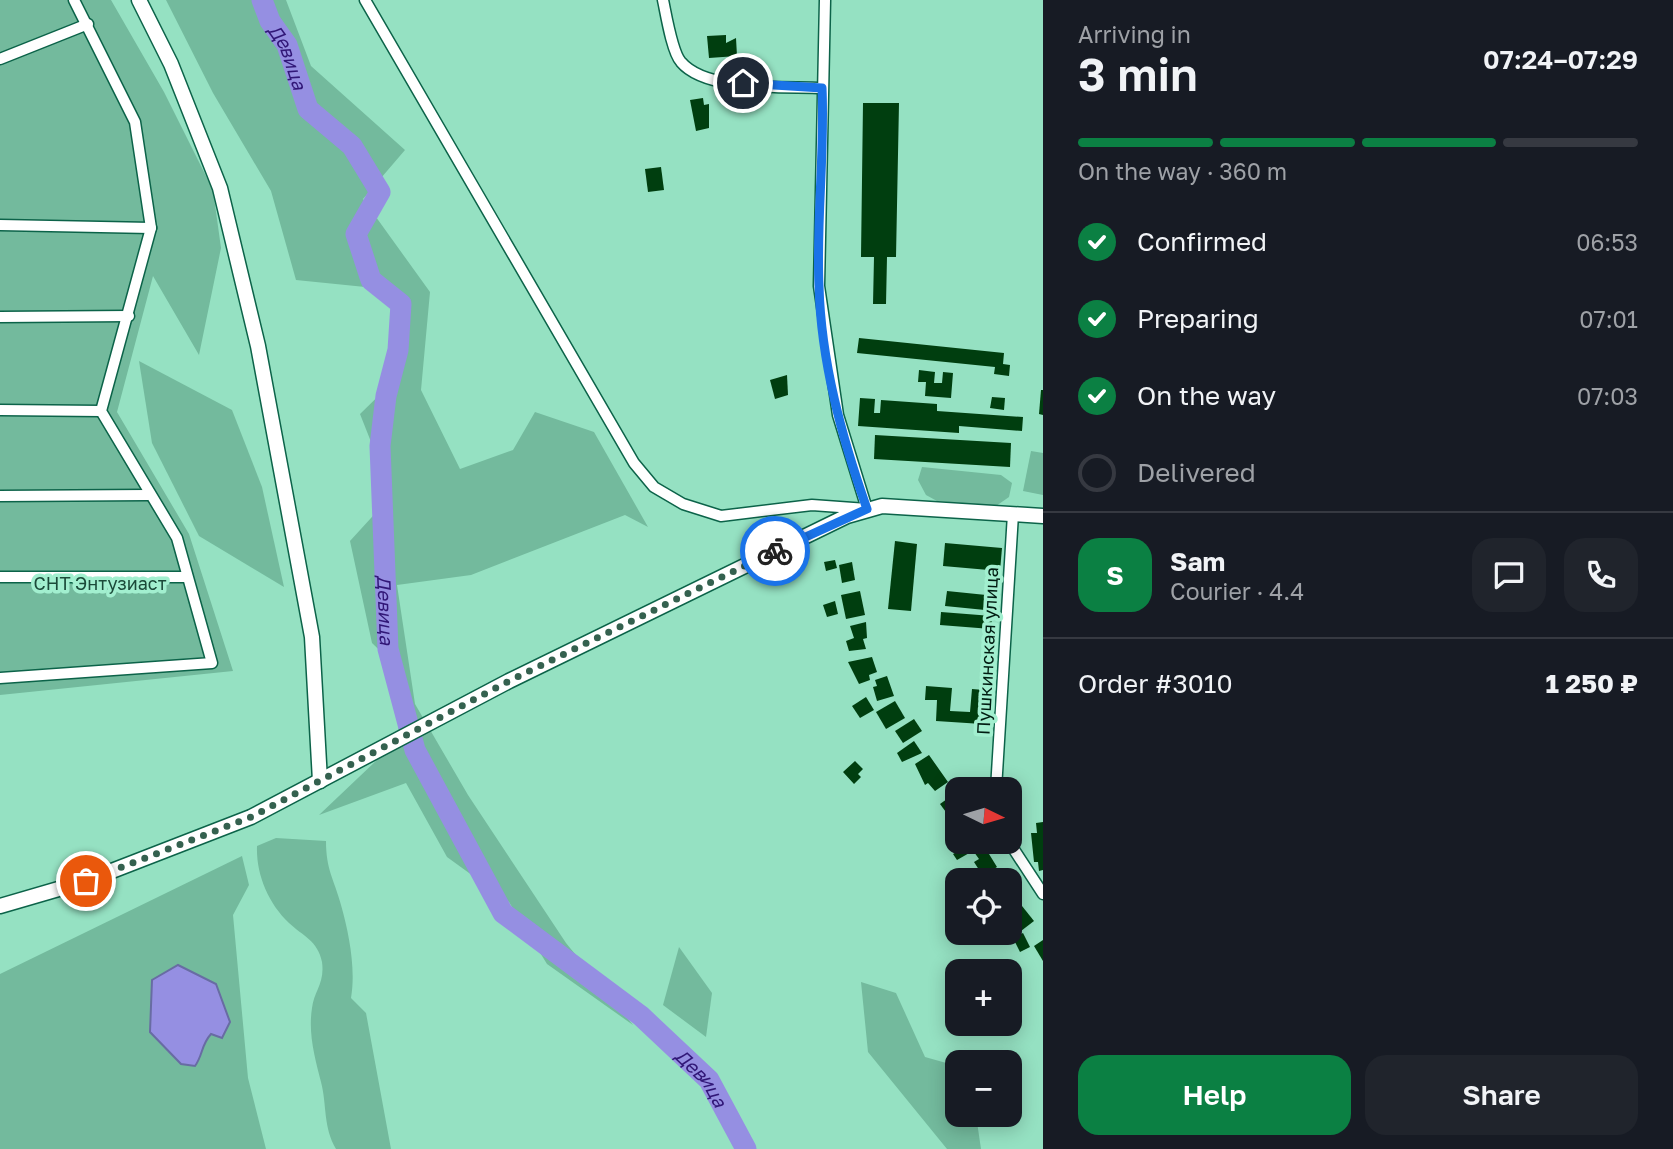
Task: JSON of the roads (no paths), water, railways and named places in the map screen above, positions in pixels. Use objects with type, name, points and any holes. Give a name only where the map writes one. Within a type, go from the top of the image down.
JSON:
[{"type":"street","points":[[0,678],[212,663],[177,538],[148,495],[101,411],[151,228],[135,122],[74,0]]},
{"type":"street","points":[[139,0],[171,64],[219,188],[258,346],[312,637],[320,781]]},
{"type":"street","points":[[365,0],[634,463],[654,486],[683,504],[721,516],[812,505],[867,509]]},
{"type":"street","points":[[663,0],[680,61],[700,77],[719,82],[822,88]]},
{"type":"street","points":[[825,0],[819,286],[838,415],[867,509]]},
{"type":"street","points":[[0,60],[88,24]]},
{"type":"street","points":[[0,225],[151,228]]},
{"type":"street","points":[[0,317],[129,316]]},
{"type":"street","points":[[0,410],[101,411]]},
{"type":"street","points":[[0,496],[148,495]]},
{"type":"street","points":[[0,906],[86,881],[251,817],[509,681],[847,516],[882,506],[1043,516]]},
{"type":"street","name":"Пушкинская улица","points":[[997,777],[1013,514]]},
{"type":"street","points":[[0,577],[186,577]]},
{"type":"street","points":[[1017,854],[1043,894]]},
{"type":"waterway","name":"Девица","points":[[262,0],[270,21],[287,45],[308,109],[352,146],[380,192],[356,234],[371,280],[401,304],[398,350],[386,396],[380,446],[388,649],[415,750],[503,913],[641,1016],[709,1080],[746,1149]]},
{"type":"park label","name":"СНТ Энтузиаст","points":[[100,583]]}]
